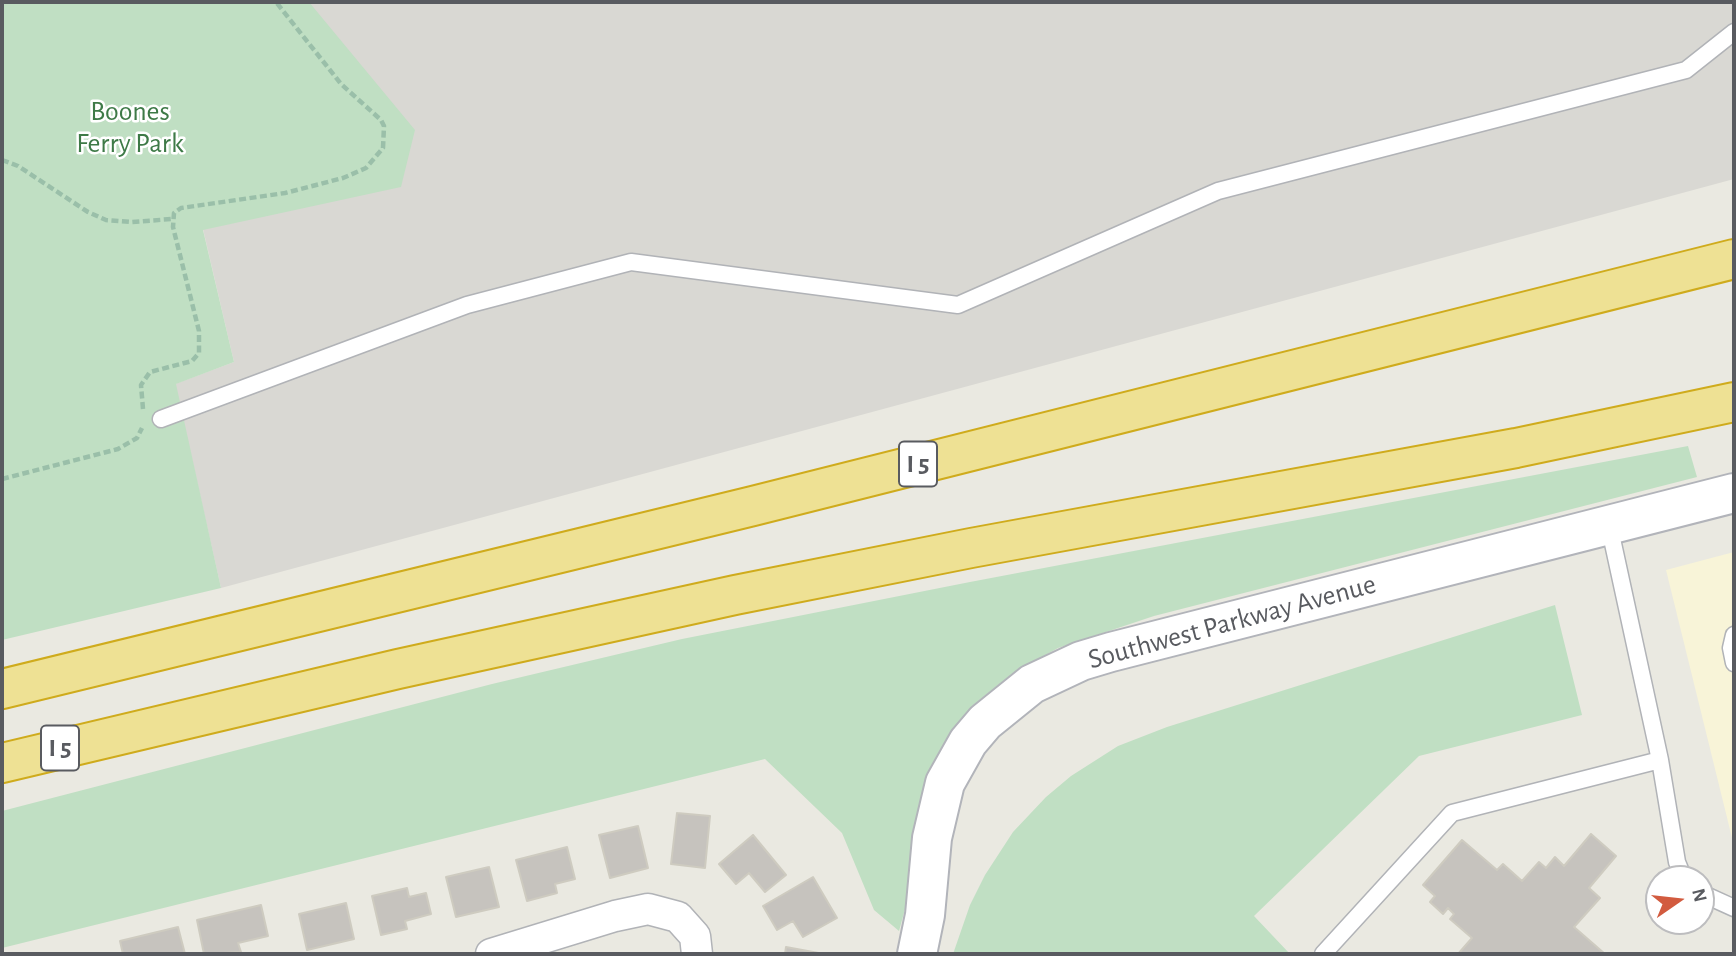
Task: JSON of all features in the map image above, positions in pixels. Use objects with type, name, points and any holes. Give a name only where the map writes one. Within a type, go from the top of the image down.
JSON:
[{"type":"highway","name":"I 5","points":[[2,689],[727,513],[1734,259]]},
{"type":"highway","name":"I 5","points":[[2,763],[411,666],[784,585],[1516,448],[1734,402]]},
{"type":"street","name":"Southwest Parkway Avenue","points":[[917,954],[925,915],[932,838],[945,783],[968,742],[985,722],[1032,684],[1081,661],[1111,652],[1734,493]]},
{"type":"street","points":[[491,954],[615,916],[648,909],[678,917],[695,936],[697,954]]},
{"type":"lane","points":[[161,419],[467,305],[631,262],[958,305],[1218,191],[1686,70],[1734,32]]},
{"type":"lane","points":[[1609,524],[1660,760],[1677,865]]},
{"type":"lane","points":[[1734,635],[1731,648],[1734,663]]},
{"type":"lane","points":[[1323,954],[1452,813],[1660,760]]},
{"type":"lane","points":[[1715,899],[1734,908]]},
{"type":"path","points":[[143,416],[141,385],[145,377],[156,370],[192,361],[199,353],[199,331],[172,219],[174,212],[181,208],[285,193],[343,178],[366,167],[383,148],[384,126],[381,120],[341,84],[276,2]]},
{"type":"path","points":[[2,160],[18,166],[88,212],[106,220],[132,222],[172,219]]},
{"type":"path","points":[[2,479],[118,449],[137,439],[143,425]]},
{"type":"shaded area","points":[[303,2],[1734,2],[1734,179],[221,588],[175,384],[234,362],[203,229]]},
{"type":"shaded area","points":[[1734,552],[1734,846],[1666,570]]},
{"type":"green space","name":"Boones Ferry Park","points":[[2,2],[309,2],[415,130],[401,187],[203,230],[234,362],[176,384],[221,588],[2,640]]},
{"type":"green space","points":[[1688,446],[1697,477],[1154,616],[1058,648],[1013,673],[972,706],[943,748],[923,799],[911,850],[907,902],[899,931],[874,910],[842,833],[765,759],[2,948],[2,811],[492,684],[682,639]]},
{"type":"green space","points":[[1555,605],[1582,715],[1419,756],[1254,916],[1290,954],[953,954],[970,905],[985,875],[1013,832],[1046,797],[1071,776],[1118,746],[1167,727]]},
{"type":"building","points":[[677,813],[710,816],[705,868],[671,864]]},
{"type":"building","points":[[638,826],[648,868],[610,878],[599,835]]},
{"type":"building","points":[[1591,834],[1616,856],[1589,888],[1600,898],[1574,927],[1605,954],[1458,954],[1472,938],[1450,919],[1454,914],[1448,908],[1443,914],[1430,902],[1435,896],[1423,885],[1462,840],[1497,870],[1503,864],[1522,881],[1539,862],[1546,868],[1555,857],[1564,866]]},
{"type":"building","points":[[753,835],[786,875],[765,892],[749,873],[736,884],[719,864]]},
{"type":"building","points":[[567,847],[575,879],[555,884],[557,893],[527,901],[516,860]]},
{"type":"building","points":[[489,867],[499,907],[456,917],[446,877]]},
{"type":"building","points":[[813,877],[837,918],[803,937],[793,921],[777,930],[763,906]]},
{"type":"building","points":[[407,888],[409,897],[426,893],[431,914],[405,921],[407,929],[381,935],[372,896]]},
{"type":"building","points":[[346,903],[354,939],[307,950],[299,914]]},
{"type":"building","points":[[261,905],[268,936],[238,943],[241,952],[204,954],[197,920]]},
{"type":"building","points":[[178,927],[185,954],[123,954],[120,941]]},
{"type":"building","points":[[786,947],[824,954],[785,954]]}]
